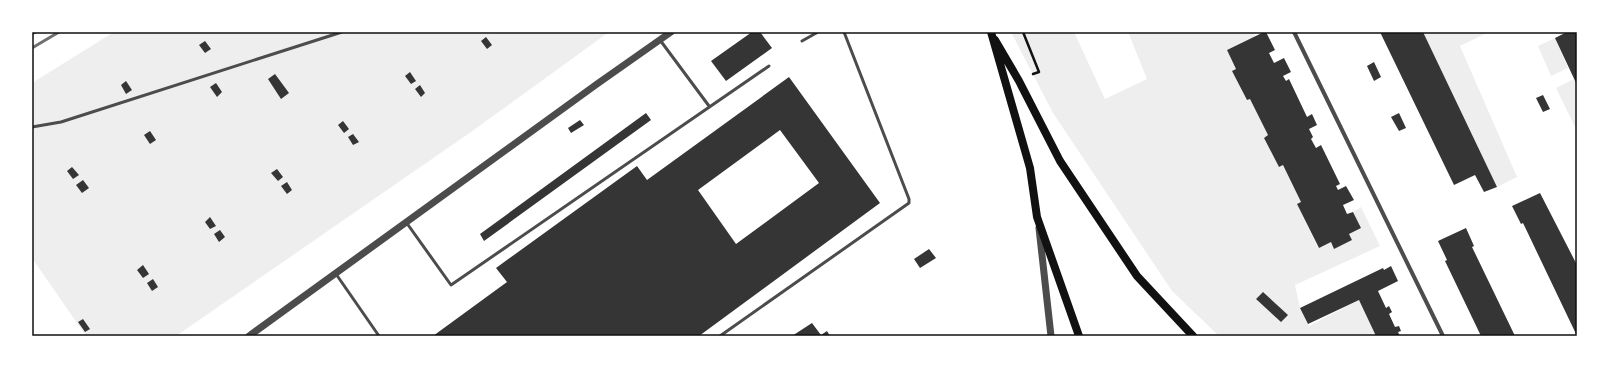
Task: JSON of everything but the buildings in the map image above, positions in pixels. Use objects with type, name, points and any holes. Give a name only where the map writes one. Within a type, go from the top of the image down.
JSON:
[{"type":"main road","points":[[993,36],[1060,161],[1137,276],[1193,336]]},
{"type":"main road","points":[[993,36],[1030,168],[1038,217],[1079,336]]},
{"type":"street","points":[[249,336],[671,32]]},
{"type":"street","points":[[1294,32],[1398,247],[1443,336]]},
{"type":"street","points":[[1038,217],[1051,336]]},
{"type":"lane","points":[[32,127],[61,122],[342,32]]},
{"type":"lane","points":[[802,41],[818,32]]},
{"type":"lane","points":[[720,336],[908,202],[910,199],[844,32]]},
{"type":"lane","points":[[660,40],[709,106]]},
{"type":"lane","points":[[406,222],[451,284],[769,66]]},
{"type":"lane","points":[[336,273],[380,336]]},
{"type":"path","points":[[1019,82],[1039,72],[1023,32]]},
{"type":"shaded area","points":[[114,32],[609,32],[471,132],[176,336],[86,336],[32,258],[32,83]]},
{"type":"shaded area","points":[[1011,32],[1074,32],[1105,99],[1147,79],[1128,32],[1253,32],[1255,36],[1227,50],[1236,69],[1232,71],[1247,100],[1250,99],[1268,135],[1264,138],[1279,167],[1283,165],[1301,202],[1297,204],[1318,248],[1331,242],[1334,249],[1352,240],[1349,234],[1361,228],[1353,212],[1361,207],[1380,246],[1295,285],[1300,308],[1309,326],[1359,300],[1377,336],[1219,336],[1172,291],[1053,113]]},
{"type":"shaded area","points":[[1423,32],[1489,32],[1460,46],[1517,177],[1497,187]]},
{"type":"shaded area","points":[[1555,38],[1568,68],[1551,76],[1538,46]]},
{"type":"shaded area","points":[[1574,79],[1577,85],[1577,131],[1556,88]]},
{"type":"railway","points":[[32,48],[59,32]]}]
